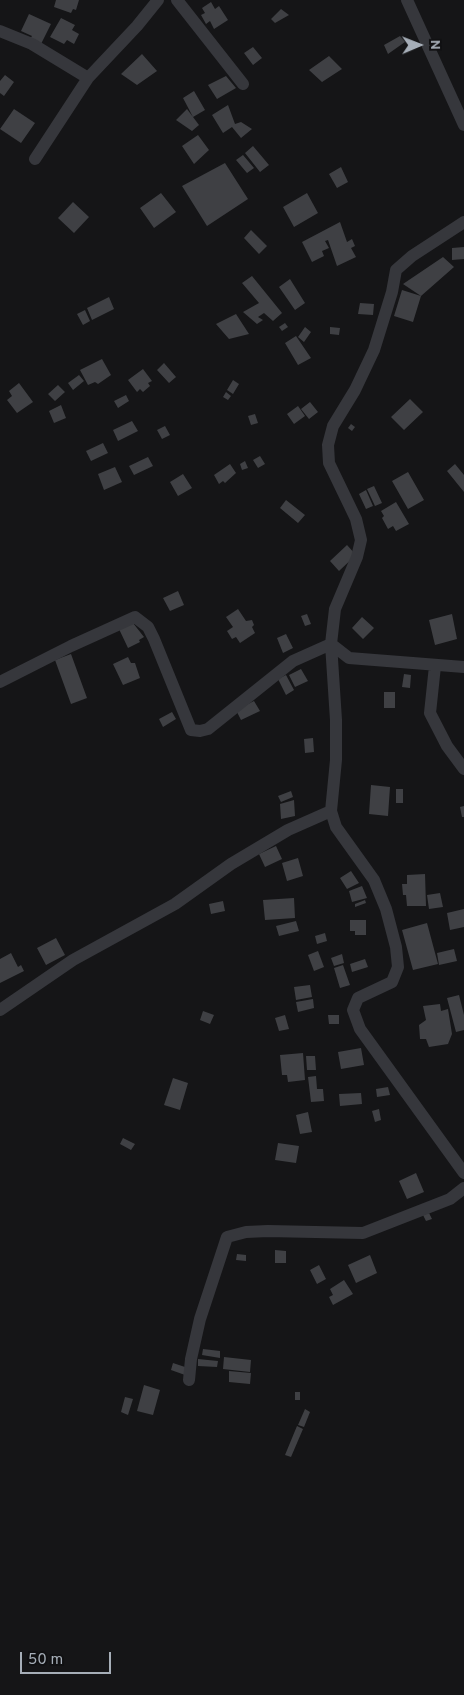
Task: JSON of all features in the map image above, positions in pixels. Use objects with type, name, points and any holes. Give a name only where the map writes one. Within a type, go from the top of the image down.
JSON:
[{"type":"street","points":[[35,159],[88,78],[137,26],[158,0]]},
{"type":"street","points":[[177,0],[243,84]]},
{"type":"street","points":[[406,0],[464,125]]},
{"type":"street","points":[[0,31],[32,44],[88,78]]},
{"type":"street","points":[[464,222],[412,256],[396,270],[392,292],[374,350],[333,426],[328,445],[329,463],[356,520],[361,540],[357,557],[335,608],[331,644],[336,720],[336,760],[332,811],[336,827],[374,880],[386,909],[396,947],[398,967],[392,982],[358,998],[354,1010],[360,1029],[464,1173]]},
{"type":"street","points":[[0,682],[71,646],[135,617],[148,626],[191,730],[200,731],[216,723],[294,661],[331,644]]},
{"type":"street","points":[[331,644],[348,658],[464,667]]},
{"type":"street","points":[[435,666],[430,712],[447,746],[464,769]]},
{"type":"street","points":[[0,1010],[74,960],[150,919],[232,864],[288,830],[332,811]]},
{"type":"street","points":[[189,1380],[191,1360],[200,1319],[226,1237],[246,1232],[268,1230],[363,1233],[450,1199],[464,1188]]},
{"type":"building","points":[[56,0],[79,0],[76,10],[73,9],[71,13],[54,7]]},
{"type":"building","points":[[211,2],[215,9],[219,6],[228,20],[214,29],[210,21],[206,24],[201,15],[205,13],[202,8]]},
{"type":"building","points":[[281,9],[289,15],[275,23],[271,19]]},
{"type":"building","points":[[29,14],[51,24],[41,44],[30,39],[32,36],[21,31]]},
{"type":"building","points":[[61,18],[75,25],[72,30],[79,34],[74,44],[67,40],[64,44],[50,37]]},
{"type":"building","points":[[400,36],[405,42],[388,54],[384,45]]},
{"type":"building","points":[[253,47],[262,58],[253,65],[244,53]]},
{"type":"building","points":[[142,54],[157,71],[137,85],[121,74]]},
{"type":"building","points":[[329,56],[342,69],[322,82],[309,70]]},
{"type":"building","points":[[5,75],[14,82],[4,96],[0,93],[0,81]]},
{"type":"building","points":[[226,76],[236,88],[217,99],[208,85]]},
{"type":"building","points":[[194,91],[205,110],[193,117],[183,98]]},
{"type":"building","points":[[228,105],[235,124],[241,122],[252,129],[241,138],[232,127],[223,133],[212,115]]},
{"type":"building","points":[[14,109],[35,123],[21,143],[0,129]]},
{"type":"building","points":[[187,109],[199,125],[192,131],[176,120]]},
{"type":"building","points":[[198,135],[209,150],[194,164],[182,146]]},
{"type":"building","points":[[253,146],[269,165],[260,172],[245,153]]},
{"type":"building","points":[[243,155],[254,168],[247,173],[236,160]]},
{"type":"building","points":[[225,163],[248,199],[207,226],[182,186]]},
{"type":"building","points":[[341,167],[348,182],[337,188],[329,174]]},
{"type":"building","points":[[161,193],[176,212],[154,228],[140,208]]},
{"type":"building","points":[[307,193],[318,213],[294,227],[283,207]]},
{"type":"building","points":[[73,202],[89,217],[74,233],[58,218]]},
{"type":"building","points":[[340,222],[347,242],[352,239],[355,246],[351,248],[356,257],[337,266],[328,240],[325,241],[329,248],[322,251],[324,256],[312,262],[302,242]]},
{"type":"building","points":[[251,230],[267,246],[259,254],[244,238]]},
{"type":"building","points":[[464,247],[464,259],[452,260],[452,248]]},
{"type":"building","points":[[443,257],[454,267],[421,296],[403,284]]},
{"type":"building","points":[[252,276],[282,313],[273,321],[264,313],[258,317],[263,320],[257,324],[243,312],[259,303],[242,283]]},
{"type":"building","points":[[290,279],[305,303],[295,310],[279,287]]},
{"type":"building","points":[[402,290],[421,296],[413,322],[394,316]]},
{"type":"building","points":[[109,297],[114,309],[92,320],[87,308]]},
{"type":"building","points":[[360,303],[374,304],[373,315],[358,314]]},
{"type":"building","points":[[85,310],[90,321],[83,325],[77,314]]},
{"type":"building","points":[[236,314],[249,334],[229,339],[216,324]]},
{"type":"building","points":[[285,323],[288,327],[282,331],[279,327]]},
{"type":"building","points":[[305,327],[311,332],[304,342],[298,337]]},
{"type":"building","points":[[330,327],[340,328],[339,335],[330,334]]},
{"type":"building","points":[[296,336],[311,358],[298,365],[285,343]]},
{"type":"building","points":[[102,359],[111,375],[98,384],[95,382],[88,385],[80,370]]},
{"type":"building","points":[[164,363],[176,377],[169,383],[157,370]]},
{"type":"building","points":[[143,369],[152,381],[148,383],[150,386],[143,392],[140,389],[137,392],[128,380]]},
{"type":"building","points":[[79,375],[84,381],[73,390],[68,383]]},
{"type":"building","points":[[233,380],[239,384],[233,394],[227,390]]},
{"type":"building","points":[[19,383],[33,402],[17,413],[7,400],[12,396],[9,391]]},
{"type":"building","points":[[58,385],[65,392],[55,401],[48,394]]},
{"type":"building","points":[[226,392],[231,396],[228,400],[223,397]]},
{"type":"building","points":[[126,395],[129,401],[118,408],[114,401]]},
{"type":"building","points":[[410,399],[423,412],[404,430],[391,417]]},
{"type":"building","points":[[310,402],[318,412],[309,419],[301,409]]},
{"type":"building","points":[[61,405],[66,418],[54,423],[49,411]]},
{"type":"building","points":[[298,406],[305,416],[294,424],[287,414]]},
{"type":"building","points":[[255,414],[258,423],[251,425],[248,416]]},
{"type":"building","points":[[132,421],[138,431],[118,441],[113,430]]},
{"type":"building","points":[[351,424],[355,427],[352,431],[348,428]]},
{"type":"building","points":[[165,426],[170,435],[162,439],[157,430]]},
{"type":"building","points":[[103,443],[108,453],[91,461],[86,451]]},
{"type":"building","points":[[260,456],[265,464],[258,468],[253,460]]},
{"type":"building","points":[[148,457],[153,466],[134,475],[129,466]]},
{"type":"building","points":[[245,461],[248,468],[242,470],[240,464]]},
{"type":"building","points":[[230,464],[236,473],[225,483],[223,481],[219,484],[214,475]]},
{"type":"building","points":[[455,464],[464,475],[464,492],[447,471]]},
{"type":"building","points":[[115,467],[122,482],[104,490],[98,474]]},
{"type":"building","points":[[408,472],[424,500],[408,509],[392,481]]},
{"type":"building","points":[[183,474],[192,488],[178,496],[170,482]]},
{"type":"building","points":[[374,486],[382,503],[375,506],[367,489]]},
{"type":"building","points":[[366,490],[373,506],[366,509],[359,494]]},
{"type":"building","points":[[286,500],[305,515],[298,523],[280,508]]},
{"type":"building","points":[[396,502],[409,524],[396,531],[393,526],[388,529],[382,518],[384,516],[381,511]]},
{"type":"building","points":[[347,545],[356,555],[339,571],[330,561]]},
{"type":"building","points":[[178,591],[184,605],[170,611],[163,598]]},
{"type":"building","points":[[238,609],[246,621],[252,620],[254,625],[252,627],[255,633],[240,643],[236,637],[232,639],[227,631],[233,627],[226,617]]},
{"type":"building","points":[[307,614],[311,624],[305,626],[301,616]]},
{"type":"building","points":[[452,614],[457,639],[435,645],[429,620]]},
{"type":"building","points":[[362,617],[374,628],[363,639],[352,628]]},
{"type":"building","points":[[133,623],[144,637],[139,640],[140,642],[128,648],[119,629]]},
{"type":"building","points":[[286,634],[293,648],[283,653],[277,638]]},
{"type":"building","points":[[71,654],[87,698],[71,704],[55,660]]},
{"type":"building","points":[[128,657],[131,663],[135,663],[140,678],[123,685],[113,664]]},
{"type":"building","points":[[301,669],[308,681],[295,687],[289,675]]},
{"type":"building","points":[[404,674],[411,675],[410,688],[402,687]]},
{"type":"building","points":[[286,675],[294,690],[286,695],[278,679]]},
{"type":"building","points":[[384,692],[395,692],[395,708],[384,708]]},
{"type":"building","points":[[254,701],[260,711],[241,720],[236,710]]},
{"type":"building","points":[[172,712],[176,719],[163,727],[159,719]]},
{"type":"building","points":[[313,738],[314,752],[305,753],[304,739]]},
{"type":"building","points":[[371,785],[390,787],[388,816],[369,814]]},
{"type":"building","points":[[396,789],[403,789],[403,803],[396,803]]},
{"type":"building","points":[[291,791],[293,797],[281,802],[278,796]]},
{"type":"building","points":[[294,800],[295,816],[281,819],[280,804]]},
{"type":"building","points":[[464,806],[464,817],[462,817],[460,807]]},
{"type":"building","points":[[276,846],[282,859],[265,867],[259,854]]},
{"type":"building","points":[[298,858],[303,876],[287,881],[282,863]]},
{"type":"building","points":[[351,871],[359,883],[347,889],[340,878]]},
{"type":"building","points":[[425,874],[426,906],[407,906],[402,884],[407,884],[407,875]]},
{"type":"building","points":[[362,886],[367,898],[352,902],[349,891]]},
{"type":"building","points":[[440,893],[443,907],[429,909],[427,895]]},
{"type":"building","points":[[294,898],[295,918],[265,920],[263,900]]},
{"type":"building","points":[[365,900],[366,903],[355,907],[355,904]]},
{"type":"building","points":[[223,901],[225,911],[211,914],[209,904]]},
{"type":"building","points":[[464,909],[464,927],[450,930],[447,913]]},
{"type":"building","points":[[350,920],[366,920],[366,935],[355,935],[355,931],[350,931]]},
{"type":"building","points":[[296,921],[299,931],[279,936],[276,926]]},
{"type":"building","points":[[427,923],[438,964],[413,970],[402,930]]},
{"type":"building","points":[[325,933],[327,941],[317,944],[315,936]]},
{"type":"building","points":[[56,938],[65,955],[46,965],[37,948]]},
{"type":"building","points":[[454,949],[457,961],[439,965],[437,953]]},
{"type":"building","points":[[318,951],[324,967],[314,971],[308,955]]},
{"type":"building","points":[[11,953],[18,967],[21,965],[24,971],[0,983],[0,959]]},
{"type":"building","points":[[342,954],[344,963],[334,966],[331,958]]},
{"type":"building","points":[[365,959],[368,967],[352,972],[350,964]]},
{"type":"building","points":[[343,965],[350,985],[340,988],[334,968]]},
{"type":"building","points":[[310,985],[312,997],[296,1000],[294,987]]},
{"type":"building","points":[[459,995],[464,1015],[464,1030],[456,1032],[447,998]]},
{"type":"building","points":[[313,999],[314,1008],[298,1012],[296,1002]]},
{"type":"building","points":[[440,1004],[441,1011],[448,1009],[452,1034],[448,1044],[429,1047],[426,1039],[420,1039],[419,1025],[426,1020],[423,1006]]},
{"type":"building","points":[[203,1011],[214,1015],[210,1024],[200,1020]]},
{"type":"building","points":[[285,1015],[289,1029],[279,1031],[275,1018]]},
{"type":"building","points":[[328,1015],[339,1015],[339,1024],[329,1024]]},
{"type":"building","points":[[361,1048],[364,1065],[341,1069],[338,1052]]},
{"type":"building","points":[[303,1053],[305,1080],[288,1082],[287,1075],[282,1075],[280,1055]]},
{"type":"building","points":[[306,1056],[315,1056],[316,1070],[307,1070]]},
{"type":"building","points":[[316,1076],[317,1089],[323,1089],[324,1101],[311,1102],[308,1077]]},
{"type":"building","points":[[173,1078],[188,1083],[180,1110],[164,1105]]},
{"type":"building","points":[[388,1087],[390,1095],[377,1097],[376,1089]]},
{"type":"building","points":[[361,1093],[362,1104],[340,1106],[339,1094]]},
{"type":"building","points":[[379,1109],[381,1120],[375,1122],[372,1111]]},
{"type":"building","points":[[308,1112],[312,1132],[300,1134],[296,1115]]},
{"type":"building","points":[[123,1138],[135,1144],[131,1150],[120,1144]]},
{"type":"building","points":[[278,1143],[299,1146],[296,1163],[275,1160]]},
{"type":"building","points":[[416,1173],[424,1192],[407,1199],[399,1181]]},
{"type":"building","points":[[429,1213],[432,1219],[426,1221],[423,1215]]},
{"type":"building","points":[[275,1250],[286,1251],[286,1263],[275,1263]]},
{"type":"building","points":[[237,1254],[246,1255],[246,1261],[236,1260]]},
{"type":"building","points":[[370,1255],[377,1273],[356,1283],[348,1265]]},
{"type":"building","points":[[319,1265],[326,1279],[317,1284],[310,1270]]},
{"type":"building","points":[[344,1280],[353,1294],[333,1305],[329,1297],[333,1295],[330,1289]]},
{"type":"building","points":[[203,1349],[220,1351],[220,1358],[202,1355]]},
{"type":"building","points":[[224,1357],[251,1360],[250,1372],[223,1369]]},
{"type":"building","points":[[198,1359],[218,1361],[217,1367],[198,1366]]},
{"type":"building","points":[[173,1363],[188,1368],[185,1375],[171,1370]]},
{"type":"building","points":[[229,1371],[251,1373],[250,1384],[229,1382]]},
{"type":"building","points":[[144,1385],[160,1390],[153,1415],[137,1411]]},
{"type":"building","points":[[295,1392],[300,1392],[300,1400],[295,1400]]},
{"type":"building","points":[[125,1397],[133,1399],[128,1415],[121,1412]]},
{"type":"building","points":[[305,1409],[310,1412],[304,1427],[298,1425]]},
{"type":"building","points":[[297,1426],[303,1429],[291,1457],[285,1455]]}]
